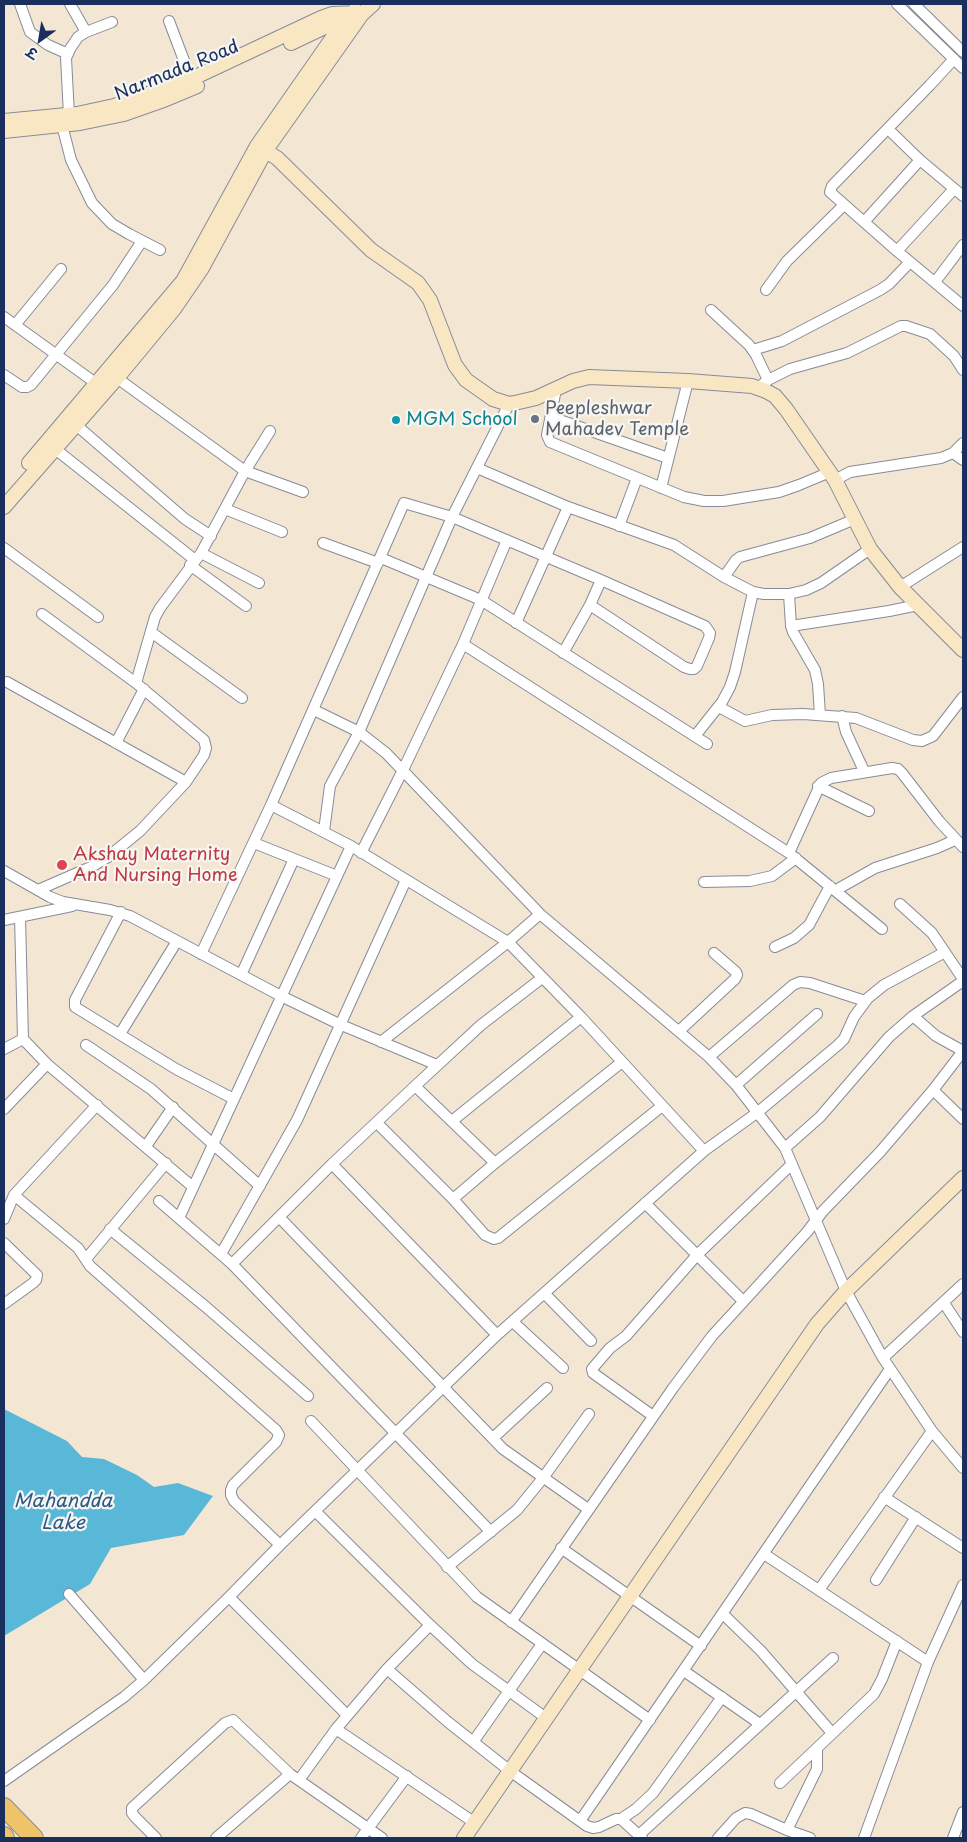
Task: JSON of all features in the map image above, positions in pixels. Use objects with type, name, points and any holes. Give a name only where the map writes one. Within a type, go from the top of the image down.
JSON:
[{"type":"highway","points":[[4,1807],[34,1838]]},
{"type":"highway","points":[[4,1818],[23,1838]]},
{"type":"street","points":[[20,4],[30,32],[48,45],[68,54]]},
{"type":"street","points":[[70,4],[86,32]]},
{"type":"street","points":[[4,492],[183,281],[261,148],[318,58],[355,15],[373,4]]},
{"type":"street","points":[[897,4],[960,64],[888,129],[832,186],[830,192],[963,306]]},
{"type":"street","points":[[914,4],[963,52]]},
{"type":"street","points":[[4,121],[65,120],[114,106],[191,79],[321,18],[332,14],[355,15]]},
{"type":"street","points":[[4,507],[117,378],[174,309],[202,268],[261,148],[355,15]]},
{"type":"street","name":"Narmada Road","points":[[4,131],[65,120],[124,114],[162,101],[355,15]]},
{"type":"street","points":[[169,21],[191,79]]},
{"type":"street","points":[[112,22],[86,32],[74,42],[66,58],[65,120],[71,160],[92,203],[112,224],[160,250]]},
{"type":"street","points":[[301,38],[312,45],[316,50],[318,58]]},
{"type":"street","points":[[888,129],[920,160],[963,196]]},
{"type":"street","points":[[261,148],[277,158],[371,250],[418,283],[430,300],[455,365],[466,380],[493,399],[509,404],[536,398],[589,377],[763,384],[800,365],[847,352],[901,326],[923,330],[938,340],[954,356],[963,370]]},
{"type":"street","points":[[864,222],[920,160]]},
{"type":"street","points":[[898,252],[954,189]]},
{"type":"street","points":[[766,290],[791,257],[844,205]]},
{"type":"street","points":[[4,375],[22,387],[27,388],[31,385],[113,285],[142,241]]},
{"type":"street","points":[[935,282],[963,245]]},
{"type":"street","points":[[753,350],[782,340],[880,290],[889,284],[910,262]]},
{"type":"street","points":[[15,325],[61,269]]},
{"type":"street","points":[[711,310],[753,350],[766,391],[775,396],[786,409],[832,476],[870,549],[900,587],[963,650]]},
{"type":"street","points":[[4,317],[97,384]]},
{"type":"street","points":[[97,384],[117,378]]},
{"type":"street","points":[[117,378],[245,471],[303,492]]},
{"type":"street","points":[[662,488],[688,381]]},
{"type":"street","points":[[556,389],[547,435],[554,445],[662,488],[704,501],[723,501],[779,492],[850,472],[941,458],[953,453],[963,443]]},
{"type":"street","points":[[324,831],[328,816],[330,786],[359,732],[452,517],[509,404]]},
{"type":"street","points":[[551,417],[668,458]]},
{"type":"street","points":[[76,424],[185,519],[211,536]]},
{"type":"street","points":[[116,743],[140,686],[150,632],[160,608],[196,560],[211,536],[245,471],[270,431]]},
{"type":"street","points":[[54,448],[196,560],[246,606]]},
{"type":"street","points":[[953,453],[963,460]]},
{"type":"street","points":[[477,468],[568,507],[674,545],[724,577],[753,592],[789,594],[806,590],[821,583],[870,549]]},
{"type":"street","points":[[618,526],[637,478]]},
{"type":"street","points":[[202,954],[272,805],[404,503],[452,517],[602,580],[709,629],[709,638],[697,666],[694,669],[690,669],[684,667],[590,605]]},
{"type":"street","points":[[516,623],[568,507]]},
{"type":"street","points":[[225,509],[282,532]]},
{"type":"street","points":[[724,577],[740,557],[810,538],[855,519]]},
{"type":"street","points":[[361,852],[403,770],[463,644],[507,540]]},
{"type":"street","points":[[323,543],[427,576],[482,600],[707,744]]},
{"type":"street","points":[[900,587],[963,547]]},
{"type":"street","points":[[4,548],[98,617]]},
{"type":"street","points":[[196,560],[259,583]]},
{"type":"street","points":[[563,653],[602,580]]},
{"type":"street","points":[[695,736],[726,695],[735,672],[753,592]]},
{"type":"street","points":[[789,594],[791,626],[815,670],[820,715]]},
{"type":"street","points":[[791,626],[918,605]]},
{"type":"street","points":[[38,890],[108,858],[140,830],[186,782],[204,756],[206,748],[204,740],[140,686],[42,614]]},
{"type":"street","points":[[150,632],[242,698]]},
{"type":"street","points":[[463,644],[792,855],[882,929]]},
{"type":"street","points":[[7,682],[186,782]]},
{"type":"street","points":[[719,706],[745,721],[772,715],[820,715],[856,718],[913,740],[922,741],[932,736],[963,696]]},
{"type":"street","points":[[314,710],[359,732],[376,744],[540,914],[709,1057],[736,1085],[785,1148],[846,1291],[883,1358],[932,1431],[963,1468]]},
{"type":"street","points":[[842,716],[846,732],[864,771]]},
{"type":"street","points":[[704,882],[750,881],[772,876],[792,855],[818,786],[825,780],[864,771],[898,769],[959,844],[937,848],[875,868],[833,888],[809,925],[794,938],[775,947]]},
{"type":"street","points":[[818,786],[869,811]]},
{"type":"street","points":[[272,805],[351,846],[508,942],[582,1017],[704,1152]]},
{"type":"street","points":[[254,842],[337,876]]},
{"type":"street","points":[[179,1218],[351,846]]},
{"type":"street","points":[[241,975],[294,859]]},
{"type":"street","points":[[4,871],[50,897],[76,905],[120,912],[281,996],[340,1024],[437,1065]]},
{"type":"street","points":[[221,1254],[296,1120],[406,880]]},
{"type":"street","points":[[785,1148],[820,1117],[889,1037],[913,1016],[963,980],[932,933],[900,904]]},
{"type":"street","points":[[4,920],[76,905]]},
{"type":"street","points":[[120,912],[74,1004],[77,1008],[176,1069],[234,1099]]},
{"type":"street","points":[[381,1042],[508,942],[540,914]]},
{"type":"street","points":[[20,917],[23,1039],[47,1064],[193,1187]]},
{"type":"street","points":[[120,1034],[177,941]]},
{"type":"street","points":[[4,1781],[124,1697],[144,1680],[497,1335],[645,1202],[704,1152],[758,1112],[844,1039],[854,1017],[865,1001],[884,985],[945,952]]},
{"type":"street","points":[[679,1031],[737,976],[736,972],[714,953]]},
{"type":"street","points":[[232,1264],[332,1164],[480,1025],[542,978]]},
{"type":"street","points":[[709,1057],[793,984],[800,982],[865,1001]]},
{"type":"street","points":[[736,1085],[818,1014]]},
{"type":"street","points":[[510,1622],[653,1416],[712,1336],[823,1211],[880,1152],[933,1090],[963,1051],[936,1036],[913,1016]]},
{"type":"street","points":[[452,1121],[582,1017]]},
{"type":"street","points":[[4,1049],[23,1039]]},
{"type":"street","points":[[86,1045],[143,1082],[260,1186]]},
{"type":"street","points":[[453,1199],[495,1163],[622,1062]]},
{"type":"street","points":[[4,1109],[47,1064]]},
{"type":"street","points":[[415,1086],[495,1163]]},
{"type":"street","points":[[933,1090],[962,1115]]},
{"type":"street","points":[[4,1219],[6,1202],[97,1106]]},
{"type":"street","points":[[377,1123],[453,1199],[485,1235],[490,1238],[498,1238],[662,1106]]},
{"type":"street","points":[[146,1146],[172,1108]]},
{"type":"street","points":[[86,1260],[166,1163]]},
{"type":"street","points":[[332,1164],[497,1335]]},
{"type":"street","points":[[653,1416],[593,1374],[592,1369],[610,1348],[626,1336],[697,1255],[792,1164]]},
{"type":"street","points":[[464,1838],[817,1324],[846,1291],[963,1178]]},
{"type":"street","points":[[14,1195],[78,1248],[90,1266],[276,1430],[279,1435],[276,1442],[233,1485],[231,1495],[280,1545]]},
{"type":"street","points":[[159,1201],[232,1264],[491,1532]]},
{"type":"street","points":[[645,1202],[743,1301]]},
{"type":"street","points":[[280,1218],[492,1438],[514,1458],[588,1509]]},
{"type":"street","points":[[110,1229],[206,1307],[308,1396]]},
{"type":"street","points":[[4,1243],[37,1275],[33,1283],[4,1304]]},
{"type":"street","points":[[883,1358],[963,1284]]},
{"type":"street","points":[[544,1293],[591,1341]]},
{"type":"street","points":[[944,1303],[963,1332]]},
{"type":"street","points":[[512,1322],[563,1368]]},
{"type":"street","points":[[580,1821],[890,1369]]},
{"type":"street","points":[[492,1438],[546,1388]]},
{"type":"street","points":[[447,1567],[517,1510],[543,1478],[589,1414]]},
{"type":"street","points":[[311,1421],[477,1597],[650,1720]]},
{"type":"street","points":[[819,1590],[932,1431]]},
{"type":"street","points":[[884,1497],[963,1548]]},
{"type":"street","points":[[316,1512],[472,1664],[546,1718]]},
{"type":"street","points":[[876,1580],[916,1517]]},
{"type":"street","points":[[561,1548],[701,1646]]},
{"type":"street","points":[[764,1554],[928,1662]]},
{"type":"street","points":[[864,1838],[928,1662],[963,1586]]},
{"type":"street","points":[[69,1594],[144,1680]]},
{"type":"street","points":[[229,1597],[347,1715]]},
{"type":"street","points":[[723,1614],[761,1651],[832,1733]]},
{"type":"street","points":[[216,1838],[295,1777],[387,1669],[430,1625]]},
{"type":"street","points":[[780,1783],[874,1694],[897,1641]]},
{"type":"street","points":[[473,1742],[542,1644]]},
{"type":"street","points":[[621,1819],[640,1836],[833,1658]]},
{"type":"street","points":[[387,1669],[510,1771],[580,1821],[593,1828],[616,1819],[621,1819],[636,1809],[653,1793],[722,1697]]},
{"type":"street","points":[[684,1671],[760,1724]]},
{"type":"street","points":[[156,1838],[135,1817],[132,1813],[132,1808],[229,1720],[238,1723],[295,1777],[382,1838]]},
{"type":"street","points":[[336,1729],[475,1823]]},
{"type":"street","points":[[788,1830],[817,1769],[817,1748]]},
{"type":"street","points":[[361,1838],[407,1776]]},
{"type":"street","points":[[953,1838],[963,1812]]},
{"type":"street","points":[[718,1838],[736,1818],[745,1813],[810,1838]]},
{"type":"water","name":"Mahandda Lake","points":[[4,1409],[67,1441],[82,1457],[104,1459],[137,1475],[154,1487],[178,1483],[213,1496],[184,1535],[111,1548],[90,1584],[4,1636]]},
{"type":"place","name":"Peepleshwar Mahadev Temple","points":[[535,419]]},
{"type":"place","name":"MGM School","points":[[396,420]]},
{"type":"place","name":"Akshay Maternity And Nursing Home","points":[[62,865]]}]
